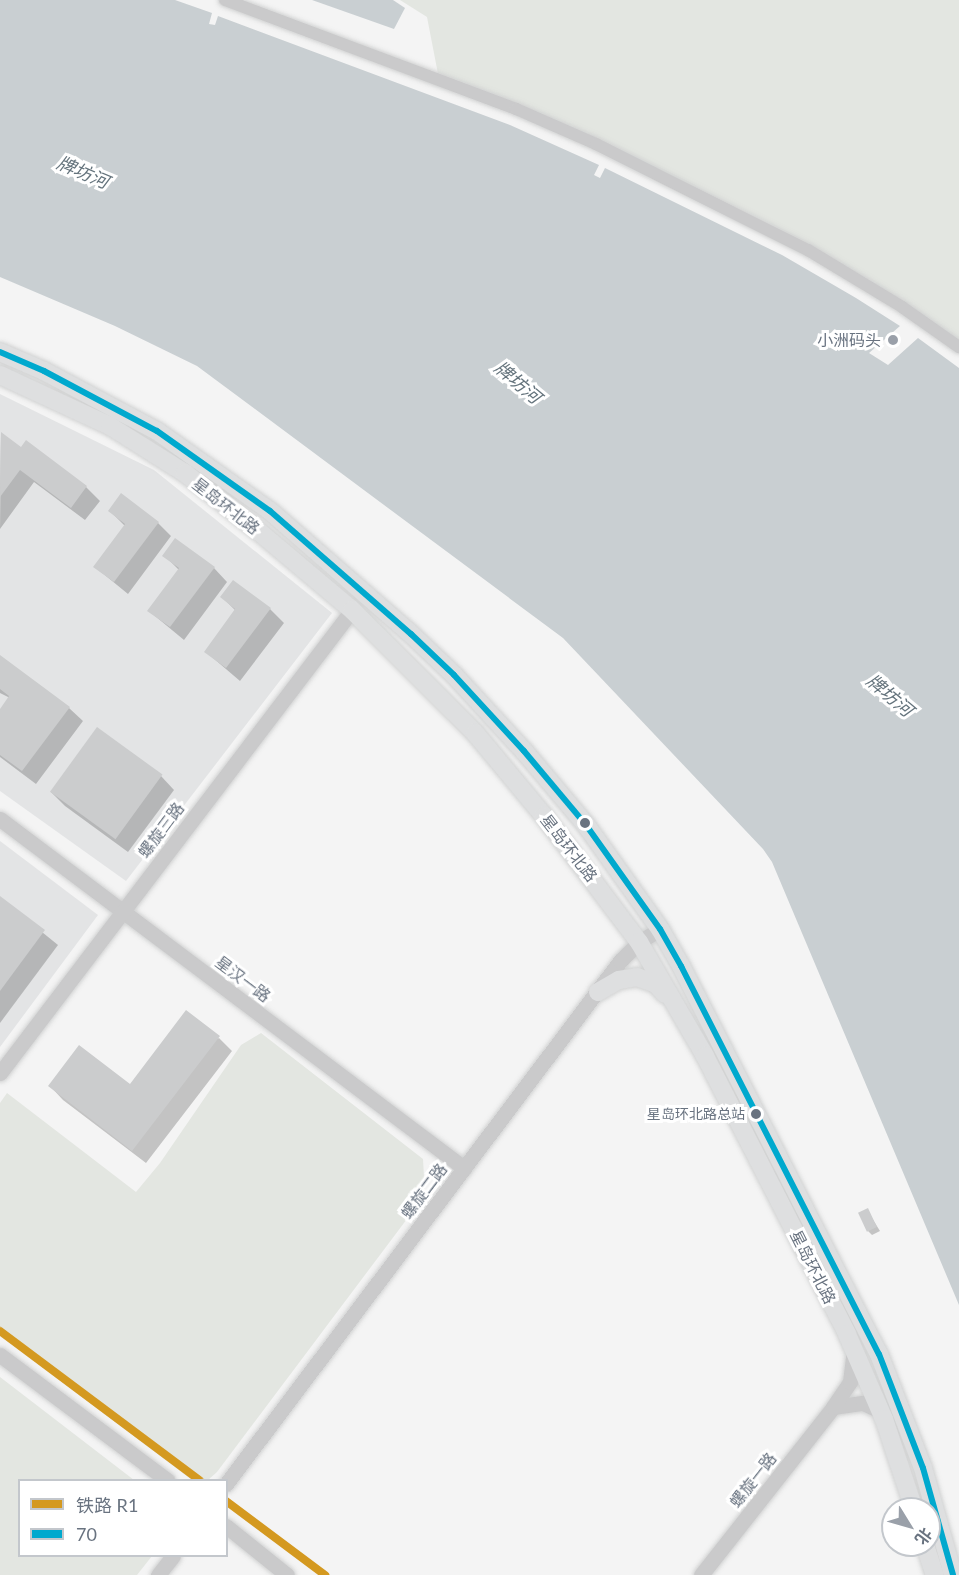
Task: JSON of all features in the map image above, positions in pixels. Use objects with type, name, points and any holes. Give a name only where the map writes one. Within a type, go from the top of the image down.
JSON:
[{"type":"main road","name":"星岛环北路","points":[[0,352],[65,382],[157,431],[270,511],[454,675],[524,751],[586,825],[660,929],[681,966],[879,1354],[923,1468],[953,1575]]},
{"type":"main road","name":"星岛环北路","points":[[0,375],[110,426],[184,473],[352,610],[475,733],[577,857],[639,942],[716,1076],[854,1349],[880,1411],[910,1497]]},
{"type":"main road","points":[[598,992],[619,980],[646,979],[656,984],[677,1007]]},
{"type":"main road","points":[[929,1557],[935,1575]]},
{"type":"street","points":[[225,0],[516,109],[616,153],[808,250],[902,307],[959,347]]},
{"type":"street","name":"螺旋三路","points":[[0,1073],[352,610]]},
{"type":"street","name":"星汉一路","points":[[0,819],[464,1168]]},
{"type":"street","name":"螺旋二路","points":[[228,1481],[620,961],[639,942],[660,929]]},
{"type":"street","name":"螺旋一路","points":[[701,1575],[833,1407],[850,1382],[854,1367],[854,1349]]},
{"type":"street","points":[[0,1355],[166,1479]]},
{"type":"street","points":[[833,1407],[863,1402],[880,1411]]},
{"type":"street","points":[[228,1528],[287,1575]]},
{"type":"street","points":[[158,1575],[172,1557]]},
{"type":"shaded area","points":[[400,0],[959,0],[959,340],[868,279],[774,226],[637,158],[438,74],[427,17]]},
{"type":"shaded area","points":[[0,394],[154,470],[332,613],[126,881],[0,791]]},
{"type":"shaded area","points":[[0,841],[98,915],[0,1047]]},
{"type":"shaded area","points":[[261,1033],[423,1159],[425,1195],[217,1472],[209,1479],[191,1479],[0,1335],[0,1103],[7,1093],[136,1192],[160,1163],[241,1045]]},
{"type":"shaded area","points":[[0,1377],[133,1479],[18,1479],[18,1557],[151,1557],[137,1575],[0,1575]]},
{"type":"water","name":"牌坊河","points":[[0,0],[175,0],[212,13],[209,24],[215,25],[218,16],[510,125],[599,165],[594,175],[600,178],[605,168],[782,255],[856,298],[900,326],[869,353],[888,365],[918,338],[959,368],[959,1305],[772,862],[763,849],[563,638],[197,366],[115,326],[0,277]]},
{"type":"water","points":[[312,0],[393,0],[405,8],[394,29]]},
{"type":"building","points":[[1,432],[21,447],[26,440],[87,486],[71,508],[20,470],[0,497]]},
{"type":"building","points":[[121,493],[159,522],[114,582],[93,567],[125,524],[108,511]]},
{"type":"building","points":[[175,538],[215,567],[170,627],[147,611],[179,568],[162,556]]},
{"type":"building","points":[[233,580],[271,608],[226,668],[204,652],[235,609],[220,597]]},
{"type":"building","points":[[0,655],[70,707],[22,771],[0,755],[0,709],[9,696],[0,689]]},
{"type":"building","points":[[97,727],[163,775],[116,839],[50,792]]},
{"type":"building","points":[[0,896],[45,930],[0,991]]},
{"type":"building","points":[[186,1010],[220,1036],[132,1151],[48,1086],[79,1045],[130,1084]]},
{"type":"building","points":[[868,1208],[877,1227],[867,1232],[858,1213]]},
{"type":"rail line","name":"R1","points":[[0,1331],[198,1479]]},
{"type":"rail line","name":"R1","points":[[228,1502],[325,1575]]},
{"type":"transit line","name":"70","points":[[0,352],[44,371],[157,431],[270,511],[411,634],[454,675],[524,751],[586,825],[660,929],[681,966],[879,1354],[923,1468],[953,1575]]},
{"type":"place","name":"小洲码头","points":[[893,340]]},
{"type":"place","name":"星岛环北路总站","points":[[756,1114]]}]
